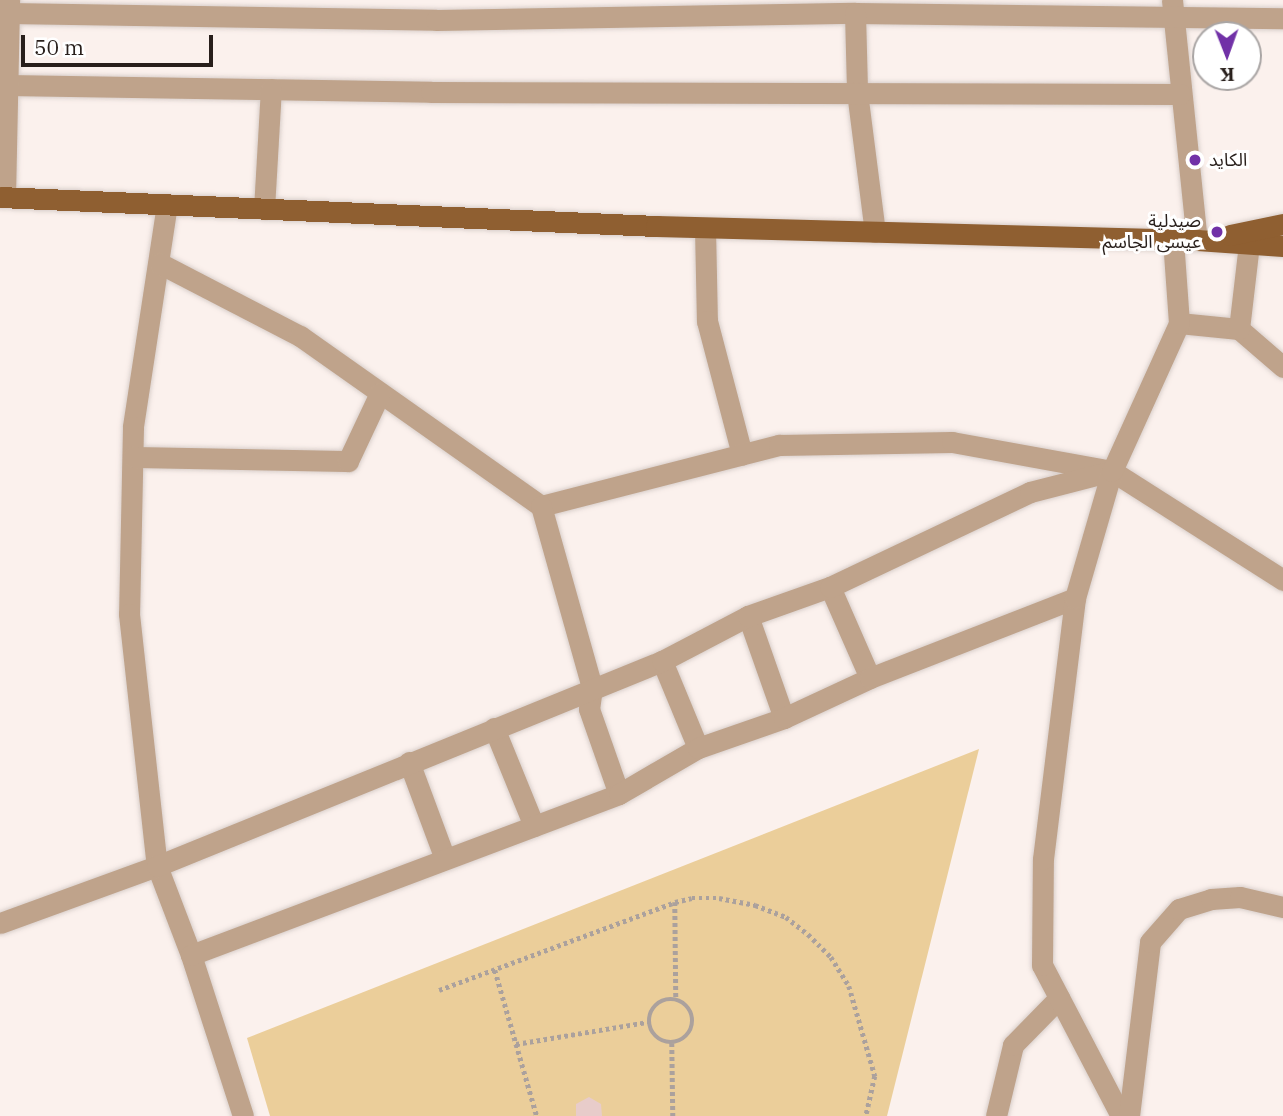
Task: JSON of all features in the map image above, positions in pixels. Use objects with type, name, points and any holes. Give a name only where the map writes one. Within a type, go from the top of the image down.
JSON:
[{"type":"main road","points":[[2,197],[705,228],[1197,240],[1283,246]]},
{"type":"main road","points":[[1197,240],[1283,224]]},
{"type":"street","points":[[2,197],[9,6],[855,13],[1172,9],[1283,18]]},
{"type":"street","points":[[1172,9],[1197,240]]},
{"type":"street","points":[[855,13],[857,92],[875,232]]},
{"type":"street","points":[[7,85],[1180,94]]},
{"type":"street","points":[[264,209],[271,89]]},
{"type":"street","points":[[167,204],[133,427],[129,614],[157,866],[191,955],[243,1116]]},
{"type":"street","points":[[705,228],[707,321],[742,454]]},
{"type":"street","points":[[1121,1116],[1042,965],[1043,859],[1074,598],[1112,471],[1179,323],[1172,240]]},
{"type":"street","points":[[1239,330],[1249,244]]},
{"type":"street","points":[[159,263],[300,336],[541,506],[592,688],[589,709],[619,794]]},
{"type":"street","points":[[1179,323],[1239,330],[1283,367]]},
{"type":"street","points":[[133,457],[348,461],[380,393]]},
{"type":"street","points":[[541,506],[779,445],[952,442],[1112,471],[1283,580]]},
{"type":"street","points":[[0,923],[157,866],[662,661],[748,617],[830,587],[1030,492],[1112,471]]},
{"type":"street","points":[[830,587],[870,678]]},
{"type":"street","points":[[191,955],[619,794],[698,748],[783,718],[870,678],[1074,598]]},
{"type":"street","points":[[748,617],[783,718]]},
{"type":"street","points":[[662,661],[698,748]]},
{"type":"street","points":[[494,728],[534,826]]},
{"type":"street","points":[[409,762],[444,859]]},
{"type":"street","points":[[1129,1116],[1150,942],[1179,909],[1211,899],[1240,897],[1283,907]]},
{"type":"street","points":[[996,1116],[1013,1045],[1059,998]]},
{"type":"path","points":[[439,990],[675,902],[692,898],[719,898],[755,905],[786,917],[831,957],[849,986],[875,1076],[866,1116]]},
{"type":"path","points":[[675,902],[676,999]]},
{"type":"path","points":[[495,970],[537,1116]]},
{"type":"path","points":[[676,999],[689,1007],[693,1024],[684,1039],[672,1043],[654,1036],[648,1022],[651,1009],[656,1003],[676,999]]},
{"type":"path","points":[[516,1044],[648,1022]]},
{"type":"path","points":[[672,1043],[673,1116]]},
{"type":"shaded area","points":[[979,749],[887,1116],[270,1116],[247,1038]]},
{"type":"building","points":[[589,1097],[601,1104],[602,1116],[576,1116],[576,1104]]},
{"type":"place","name":"الكايد","points":[[1195,160]]},
{"type":"place","name":"صيدلية عيسى الجاسم","points":[[1217,232]]}]
